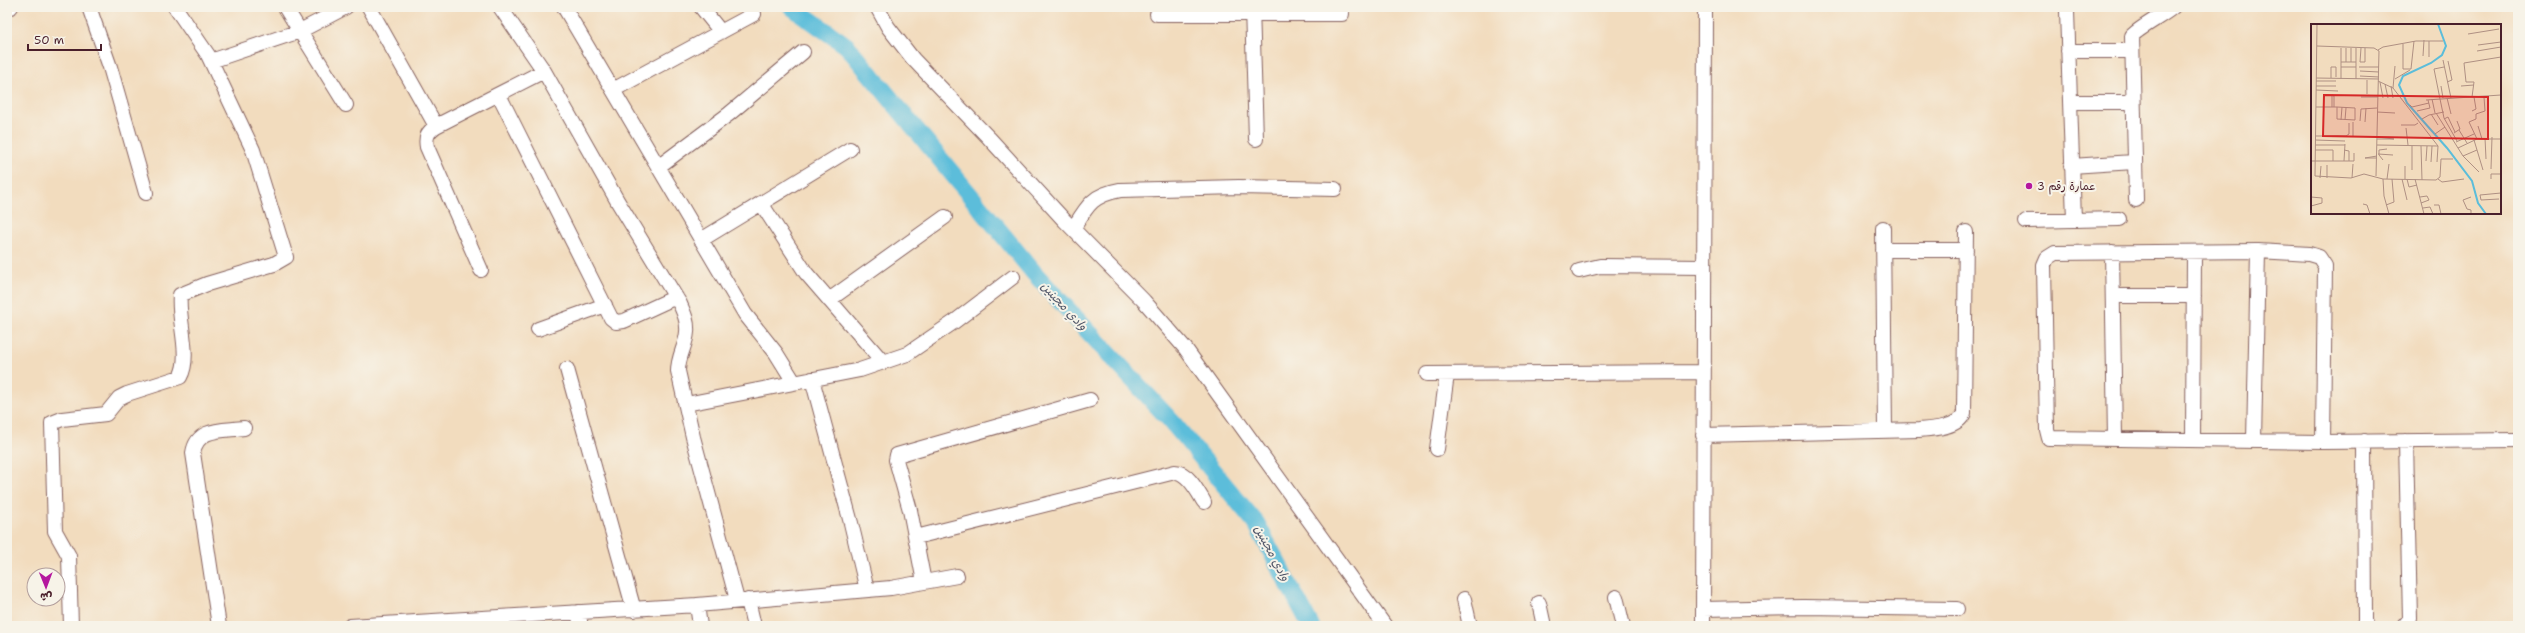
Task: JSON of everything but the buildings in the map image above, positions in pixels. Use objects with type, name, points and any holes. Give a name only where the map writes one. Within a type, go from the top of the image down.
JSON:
[{"type":"street","points":[[7,8],[11,7]]},
{"type":"street","points":[[89,7],[110,67],[146,194]]},
{"type":"street","points":[[71,626],[70,556],[55,531],[52,423],[62,418],[106,414],[119,398],[127,394],[180,377],[183,373],[184,343],[180,295],[207,284],[274,264],[286,257],[253,150],[210,61],[175,7]]},
{"type":"street","points":[[285,7],[346,106]]},
{"type":"street","points":[[210,61],[300,31],[346,7]]},
{"type":"street","points":[[369,7],[436,126]]},
{"type":"street","points":[[500,7],[544,71],[618,202],[676,297],[686,321],[687,332],[678,360],[686,404],[743,600],[754,626]]},
{"type":"street","points":[[564,7],[745,314],[776,353],[794,382]]},
{"type":"street","points":[[701,7],[721,32]]},
{"type":"street","points":[[877,7],[888,27],[913,59],[1073,229],[1144,301],[1185,348],[1385,626]]},
{"type":"street","points":[[1703,626],[1704,7]]},
{"type":"street","points":[[2136,200],[2132,102],[2132,36],[2135,32],[2153,23],[2173,7]]},
{"type":"street","points":[[1157,14],[1252,10],[1342,14]]},
{"type":"street","points":[[1252,10],[1256,139]]},
{"type":"street","points":[[2067,11],[2074,220]]},
{"type":"street","points":[[613,90],[754,14]]},
{"type":"street","points":[[2068,51],[2132,52]]},
{"type":"street","points":[[658,167],[729,114],[803,52]]},
{"type":"street","points":[[481,270],[427,147],[426,139],[428,132],[436,126],[544,71]]},
{"type":"street","points":[[499,95],[611,318],[616,322],[624,321],[676,297]]},
{"type":"street","points":[[2070,102],[2132,102]]},
{"type":"street","points":[[701,240],[850,149]]},
{"type":"street","points":[[2071,166],[2134,162]]},
{"type":"street","points":[[1073,229],[1095,199],[1105,192],[1120,190],[1239,187],[1335,189]]},
{"type":"street","points":[[761,203],[806,273],[883,362]]},
{"type":"street","points":[[829,300],[945,217]]},
{"type":"street","points":[[2026,221],[2119,219]]},
{"type":"street","points":[[1883,228],[1885,431]]},
{"type":"street","points":[[1703,435],[1935,429],[1953,423],[1963,416],[1966,232]]},
{"type":"street","points":[[1883,250],[1966,250]]},
{"type":"street","points":[[2112,252],[2115,439]]},
{"type":"street","points":[[2323,442],[2325,266],[2319,257],[2310,254],[2258,252],[2112,252],[2055,253],[2047,258],[2044,265],[2047,430],[2050,438],[2323,442],[2518,440]]},
{"type":"street","points":[[2193,440],[2194,252]]},
{"type":"street","points":[[2254,440],[2258,252]]},
{"type":"street","points":[[1579,271],[1600,266],[1704,266]]},
{"type":"street","points":[[686,404],[860,370],[907,354],[954,322],[1013,277]]},
{"type":"street","points":[[2113,296],[2194,296]]},
{"type":"street","points":[[538,329],[605,305]]},
{"type":"street","points":[[567,369],[634,610]]},
{"type":"street","points":[[1427,374],[1703,372]]},
{"type":"street","points":[[1437,449],[1447,374]]},
{"type":"street","points":[[812,379],[851,523],[867,590]]},
{"type":"street","points":[[924,582],[916,537],[897,455],[1090,400]]},
{"type":"street","points":[[219,626],[193,453],[195,444],[200,436],[214,432],[244,428]]},
{"type":"street","points":[[2364,441],[2365,621],[2367,626]]},
{"type":"street","points":[[2404,626],[2410,619],[2406,441]]},
{"type":"street","points":[[916,537],[1175,472],[1181,473],[1189,480],[1204,502]]},
{"type":"street","points":[[350,626],[524,621],[578,612],[634,610],[867,590],[957,576]]},
{"type":"street","points":[[1616,598],[1623,626]]},
{"type":"street","points":[[1464,599],[1470,626]]},
{"type":"street","points":[[1539,603],[1544,626]]},
{"type":"street","points":[[697,605],[700,626]]},
{"type":"street","points":[[1703,609],[1803,607],[1958,609]]},
{"type":"street","points":[[578,612],[581,626]]},
{"type":"waterway","name":"وادي مجينين","points":[[792,7],[847,46],[1035,274],[1172,422],[1256,523],[1311,626]]},
{"type":"place","name":"عمارة رقم 3","points":[[2029,186]]}]
